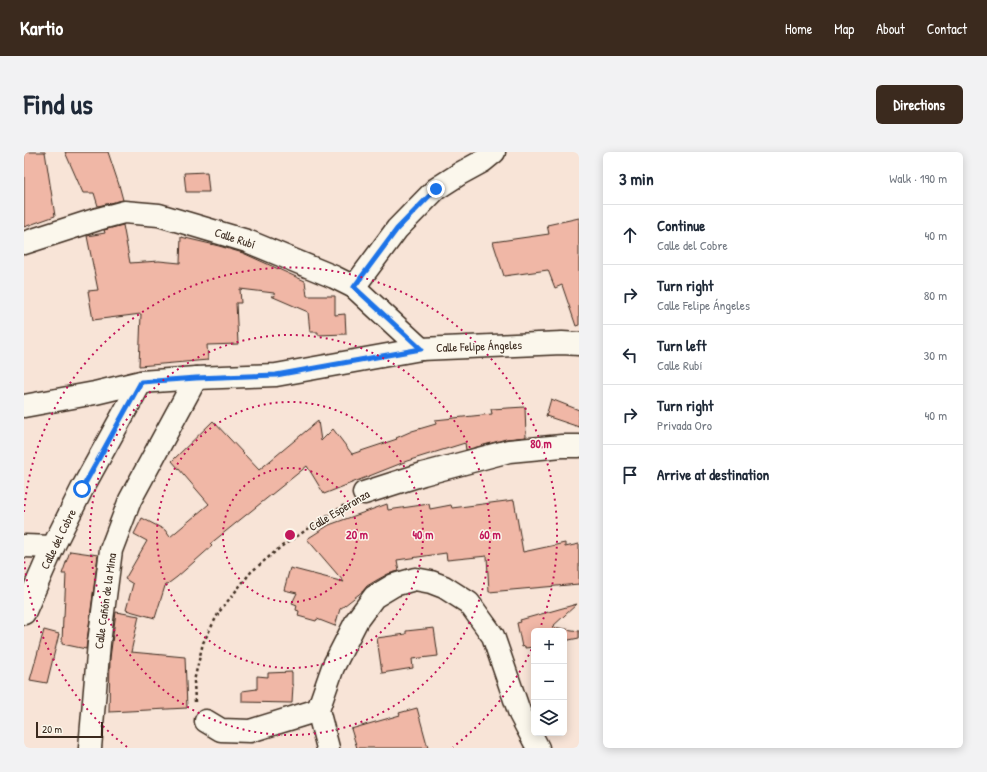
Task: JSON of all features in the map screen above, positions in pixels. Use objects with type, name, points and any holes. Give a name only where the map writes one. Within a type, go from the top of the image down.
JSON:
[{"type":"street","points":[[354,287],[397,229],[436,189],[483,161],[494,152]]},
{"type":"street","name":"Calle Rubí","points":[[24,243],[124,212],[160,215],[247,240],[334,276],[354,287],[421,349]]},
{"type":"street","name":"Calle Felipe Ángeles","points":[[24,406],[95,393],[141,382],[276,375],[421,349],[562,343],[579,344]]},
{"type":"street","name":"Calle Cañón de la Mina","points":[[90,748],[99,643],[111,550],[130,500],[196,378]]},
{"type":"street","name":"Calle del Cobre","points":[[24,613],[53,547],[82,489],[141,382]]},
{"type":"street","name":"Calle Esperanza","points":[[364,493],[424,474],[510,451],[562,446],[579,446]]},
{"type":"street","points":[[24,546],[53,547]]},
{"type":"street","points":[[328,748],[318,710],[333,667],[356,620],[374,597],[394,585],[415,579],[444,586],[469,603],[493,636],[520,714],[538,748]]},
{"type":"street","points":[[206,721],[220,730],[250,732],[318,710]]},
{"type":"path","name":"Calle Esperanza","points":[[206,721],[196,706],[194,681],[203,643],[220,612],[256,567],[282,546],[364,493]]},
{"type":"building","points":[[24,152],[45,152],[55,216],[24,227]]},
{"type":"building","points":[[65,152],[108,152],[123,200],[98,206],[94,193],[83,193]]},
{"type":"building","points":[[207,172],[209,192],[186,192],[184,173]]},
{"type":"building","points":[[579,218],[579,325],[576,326],[562,285],[555,288],[548,270],[504,276],[493,242],[549,234],[547,225]]},
{"type":"building","points":[[123,225],[130,263],[159,261],[180,263],[181,237],[243,253],[305,281],[307,296],[335,296],[335,315],[345,314],[346,334],[318,335],[318,332],[310,332],[308,312],[271,296],[275,296],[274,293],[240,289],[241,303],[236,303],[238,344],[207,345],[208,360],[139,366],[141,314],[93,320],[88,291],[98,290],[87,236],[105,233],[104,230]]},
{"type":"building","points":[[551,399],[579,410],[579,427],[546,416]]},
{"type":"building","points":[[525,407],[526,437],[506,439],[466,450],[465,443],[407,461],[324,494],[307,466],[210,544],[212,546],[165,586],[155,618],[126,610],[133,584],[125,579],[147,541],[134,534],[142,518],[165,530],[170,537],[209,504],[172,461],[213,421],[259,470],[318,421],[321,441],[333,429],[352,454],[397,439],[396,438],[412,431],[436,424],[435,420],[492,414],[491,409]]},
{"type":"building","points":[[514,500],[523,552],[565,543],[565,547],[579,544],[579,584],[489,592],[487,556],[447,560],[446,553],[397,560],[399,571],[388,574],[367,586],[363,591],[340,609],[335,626],[317,619],[316,621],[298,616],[299,611],[296,610],[297,605],[292,603],[297,593],[284,590],[290,568],[344,582],[307,539],[329,525],[387,504],[388,510],[429,504],[430,509],[451,505],[452,508]]},
{"type":"building","points":[[70,551],[98,555],[86,649],[62,644],[66,574],[62,574]]},
{"type":"building","points":[[577,604],[552,627],[559,628],[531,628],[531,647],[522,647],[517,623],[521,622],[520,620]]},
{"type":"building","points":[[116,612],[139,616],[131,652],[185,657],[187,708],[109,712],[110,658]]},
{"type":"building","points":[[434,628],[438,656],[412,659],[413,668],[382,673],[377,638],[406,634],[406,631]]},
{"type":"building","points":[[567,629],[579,631],[579,638],[567,640]]},
{"type":"building","points":[[44,630],[59,634],[47,683],[30,680]]},
{"type":"building","points":[[292,672],[292,703],[242,702],[242,691],[257,689],[257,676],[268,677],[268,673]]},
{"type":"building","points":[[417,708],[428,748],[357,748],[351,729],[400,715],[399,713]]},
{"type":"route","points":[[82,489],[141,382],[276,375],[421,349],[354,287],[397,229],[436,189]]}]
